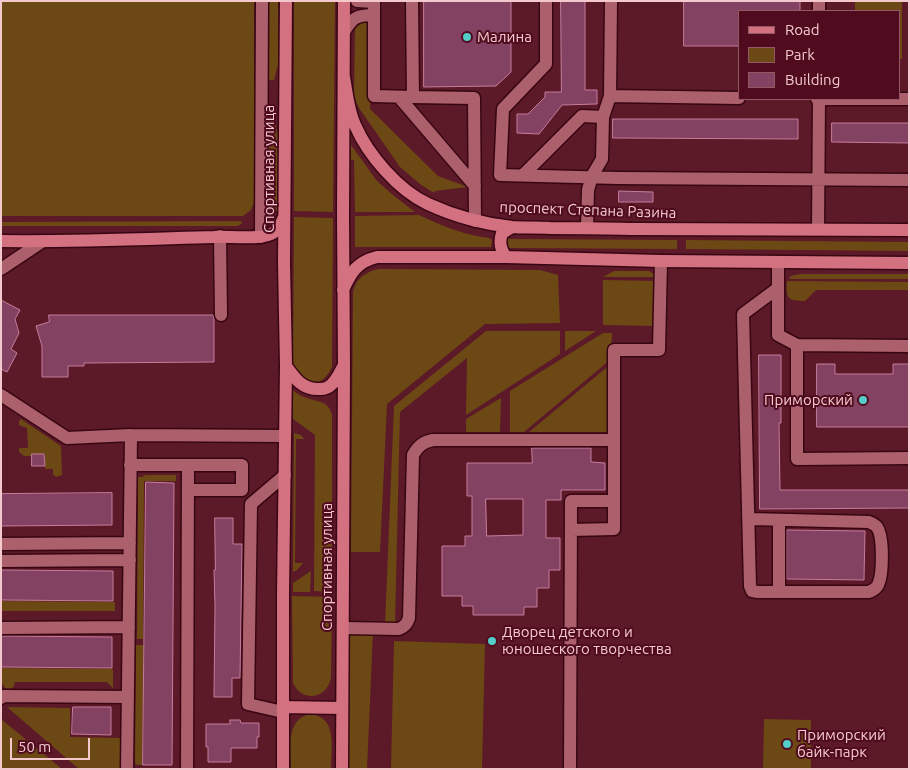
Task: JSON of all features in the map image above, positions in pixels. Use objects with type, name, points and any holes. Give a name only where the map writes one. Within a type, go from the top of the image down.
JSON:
[{"type":"main road","name":"Спортивная улица","points":[[283,769],[286,1]]},
{"type":"main road","name":"Спортивная улица","points":[[342,769],[344,1]]},
{"type":"main road","name":"проспект Степана Разина","points":[[344,77],[349,106],[365,145],[394,180],[411,194],[428,204],[475,221],[512,227],[682,230],[909,230]]},
{"type":"main road","points":[[1,241],[43,242],[220,236],[261,237],[270,235],[278,230],[285,214]]},
{"type":"main road","points":[[506,257],[502,252],[500,240],[502,233],[512,227]]},
{"type":"main road","points":[[261,237],[276,247],[284,263]]},
{"type":"main road","points":[[343,290],[350,274],[356,267],[366,260],[377,257],[909,263]]},
{"type":"main road","points":[[286,366],[293,377],[302,385],[310,389],[326,389],[336,380],[344,365]]},
{"type":"main road","points":[[283,709],[342,708]]},
{"type":"street","points":[[261,237],[262,1]]},
{"type":"street","points":[[357,1],[374,2],[374,96],[474,98],[475,221]]},
{"type":"street","points":[[412,1],[413,97]]},
{"type":"street","points":[[546,1],[546,64],[503,109],[500,175],[909,180]]},
{"type":"street","points":[[588,228],[588,190],[592,176],[602,159],[603,117],[610,96],[611,1]]},
{"type":"street","points":[[344,32],[354,18],[374,15]]},
{"type":"street","points":[[610,96],[738,98]]},
{"type":"street","points":[[399,97],[475,186]]},
{"type":"street","points":[[818,100],[818,229]]},
{"type":"street","points":[[523,175],[582,116],[603,117]]},
{"type":"street","points":[[220,236],[221,315]]},
{"type":"street","points":[[1,269],[43,242]]},
{"type":"street","points":[[571,530],[614,529],[614,350],[659,350],[661,261]]},
{"type":"street","points":[[778,262],[778,335],[797,345],[909,346]]},
{"type":"street","points":[[748,519],[869,522],[880,531],[882,539],[881,577],[879,584],[876,589],[869,592],[752,591],[750,586],[748,519],[744,314],[778,288]]},
{"type":"street","points":[[797,345],[797,459],[909,458]]},
{"type":"street","points":[[1,395],[67,438],[130,435],[285,436]]},
{"type":"street","points":[[128,769],[130,435]]},
{"type":"street","points":[[343,628],[399,629],[408,623],[413,455],[418,447],[425,442],[433,440],[614,440]]},
{"type":"street","points":[[130,465],[242,465],[242,490],[188,490]]},
{"type":"street","points":[[187,769],[188,465]]},
{"type":"street","points":[[283,709],[248,704],[251,504],[284,474]]},
{"type":"street","points":[[570,769],[571,501],[614,501]]},
{"type":"street","points":[[779,520],[779,592]]},
{"type":"street","points":[[1,544],[130,543]]},
{"type":"street","points":[[1,561],[130,560]]},
{"type":"street","points":[[1,628],[129,627]]},
{"type":"street","points":[[2,696],[128,697]]},
{"type":"green space","points":[[1,1],[254,1],[254,83],[256,83],[254,203],[251,210],[243,216],[1,216]]},
{"type":"green space","points":[[265,1],[278,1],[278,65],[274,80],[265,80]]},
{"type":"green space","points":[[294,1],[335,1],[333,212],[294,211]]},
{"type":"green space","points":[[855,1],[902,1],[902,59],[900,59],[900,10],[855,10]]},
{"type":"green space","points":[[359,21],[367,21],[371,25],[370,109],[438,176],[468,187],[435,191],[434,193],[420,184],[400,167],[359,108],[354,92],[355,27]]},
{"type":"green space","points":[[265,122],[275,122],[278,136],[277,211],[264,211]]},
{"type":"green space","points":[[351,145],[377,181],[415,212],[355,212],[354,160],[351,160]]},
{"type":"green space","points":[[419,215],[453,230],[489,238],[492,240],[491,247],[355,247],[355,216]]},
{"type":"green space","points":[[294,217],[333,218],[332,367],[322,380],[315,383],[306,382],[293,366]]},
{"type":"green space","points":[[241,221],[242,223],[238,226],[1,226],[1,222]]},
{"type":"green space","points":[[506,239],[677,240],[677,249],[509,248],[506,247]]},
{"type":"green space","points":[[686,240],[909,242],[909,251],[686,249]]},
{"type":"green space","points":[[378,269],[540,270],[558,275],[560,323],[485,324],[387,404],[380,552],[351,552],[353,292],[356,283],[362,277]]},
{"type":"green space","points":[[614,271],[649,271],[658,277],[603,277]]},
{"type":"green space","points":[[800,274],[909,274],[909,279],[789,279],[791,276]]},
{"type":"green space","points":[[603,280],[659,281],[658,326],[603,325]]},
{"type":"green space","points":[[787,281],[909,282],[909,290],[816,290],[805,301],[799,301],[789,297]]},
{"type":"green space","points":[[486,331],[560,331],[560,354],[466,415],[467,358],[400,412],[395,625],[385,625],[394,406]]},
{"type":"green space","points":[[565,331],[596,331],[565,351]]},
{"type":"green space","points":[[603,333],[612,333],[611,359],[524,432],[510,432],[510,391]]},
{"type":"green space","points":[[612,363],[609,432],[529,432]]},
{"type":"green space","points":[[293,390],[301,396],[326,405],[331,410],[332,415],[332,592],[314,591],[315,435],[293,419]]},
{"type":"green space","points":[[501,398],[500,432],[466,432],[466,419]]},
{"type":"green space","points":[[21,419],[61,446],[62,475],[56,477],[53,474],[53,469],[45,469],[45,454],[24,456],[19,452],[19,448],[28,448],[27,428],[19,425]]},
{"type":"green space","points":[[294,433],[301,435],[304,439],[296,439],[295,563],[303,563],[293,572]]},
{"type":"green space","points":[[145,475],[176,475],[176,481],[144,481],[143,639],[137,639],[138,477]]},
{"type":"green space","points":[[311,571],[310,592],[293,592],[293,583]]},
{"type":"green space","points":[[292,596],[332,597],[331,678],[325,690],[314,696],[302,694],[293,683]]},
{"type":"green space","points":[[1,601],[115,602],[115,611],[1,611]]},
{"type":"green space","points":[[373,632],[367,769],[349,769],[349,635],[351,633]]},
{"type":"green space","points":[[394,641],[485,644],[482,769],[391,769]]},
{"type":"green space","points":[[136,645],[144,645],[142,765],[135,763]]},
{"type":"green space","points":[[1,668],[113,669],[113,688],[107,682],[15,682],[11,689],[5,688],[1,682]]},
{"type":"green space","points":[[7,707],[70,708],[70,737],[121,738],[120,769],[79,769]]},
{"type":"green space","points":[[311,714],[326,721],[329,728],[332,743],[331,769],[291,769],[290,744],[293,728],[297,721]]},
{"type":"green space","points":[[1,719],[62,769],[1,769]]},
{"type":"green space","name":"Приморский байк-парк","points":[[764,719],[811,720],[811,769],[763,769]]},
{"type":"building","name":"Малина","points":[[424,1],[511,1],[511,72],[496,86],[424,87]]},
{"type":"building","points":[[561,1],[585,1],[585,90],[597,90],[597,104],[562,105],[539,134],[517,133],[517,114],[528,114],[545,97],[545,92],[561,92]]},
{"type":"building","points":[[684,1],[800,1],[800,10],[738,10],[738,46],[684,46]]},
{"type":"building","points":[[613,119],[798,119],[798,139],[613,138]]},
{"type":"building","points":[[832,123],[909,123],[909,143],[832,142]]},
{"type":"building","points":[[619,191],[653,192],[653,202],[619,202]]},
{"type":"building","points":[[1,300],[20,310],[15,319],[19,333],[11,349],[17,353],[7,372],[1,369]]},
{"type":"building","points":[[49,315],[213,315],[214,362],[84,363],[84,366],[68,366],[68,377],[42,377],[42,346],[36,326],[49,322]]},
{"type":"building","points":[[759,355],[781,355],[780,490],[909,490],[909,508],[760,509]]},
{"type":"building","name":"Приморский","points":[[817,364],[835,364],[835,374],[893,374],[893,364],[909,364],[909,427],[817,427]]},
{"type":"building","points":[[532,448],[591,448],[591,462],[605,463],[605,490],[561,490],[561,500],[546,500],[546,538],[560,538],[560,570],[549,570],[549,588],[537,588],[537,607],[524,607],[524,615],[473,615],[473,606],[462,606],[462,596],[442,596],[442,546],[465,546],[465,536],[472,536],[472,496],[467,496],[467,463],[532,463]],"holes":[[[486,499],[523,499],[523,535],[487,536]]]},
{"type":"building","points":[[32,454],[44,454],[45,466],[32,466]]},
{"type":"building","points":[[146,482],[174,483],[172,765],[143,765]]},
{"type":"building","points":[[112,493],[112,525],[1,526],[1,494]]},
{"type":"building","points":[[215,518],[233,518],[233,544],[242,544],[240,678],[232,678],[232,697],[214,697]]},
{"type":"building","points":[[787,530],[865,531],[864,580],[787,579]]},
{"type":"building","points":[[1,570],[113,571],[113,601],[1,600]]},
{"type":"building","points":[[1,636],[112,637],[112,668],[1,667]]},
{"type":"building","points":[[73,707],[111,707],[111,735],[72,734]]},
{"type":"building","points":[[230,720],[240,720],[241,723],[259,723],[257,748],[231,748],[231,762],[208,762],[206,724],[230,724]]},
{"type":"place","name":"Малина","points":[[467,37]]},
{"type":"place","name":"Приморский","points":[[863,400]]},
{"type":"place","name":"Дворец детского и юношеского творчества","points":[[492,641]]},
{"type":"place","name":"Приморский байк-парк","points":[[787,744]]}]
